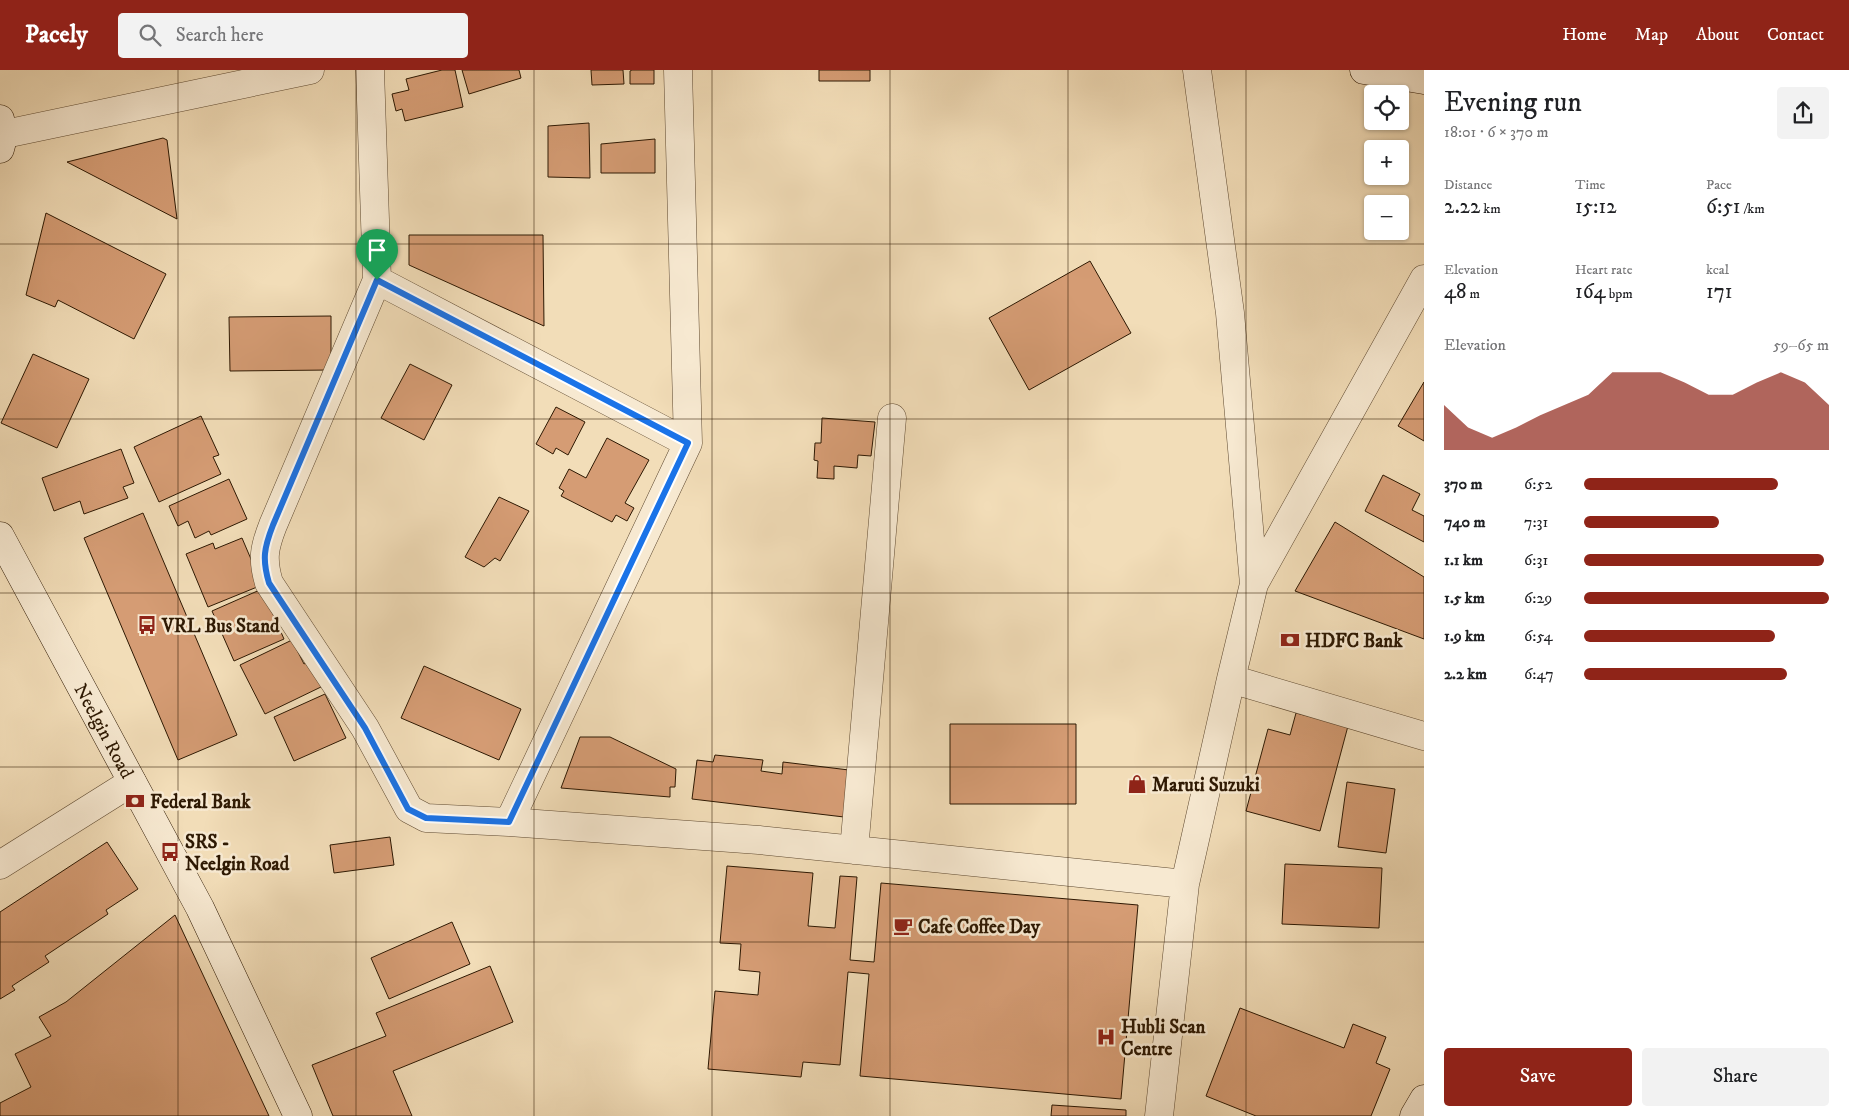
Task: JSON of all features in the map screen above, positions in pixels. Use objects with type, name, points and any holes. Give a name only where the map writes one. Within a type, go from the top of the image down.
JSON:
[{"type":"street","points":[[1,134],[310,70]]},
{"type":"street","points":[[370,70],[377,280],[273,525],[265,546],[264,564],[269,583],[365,728],[408,809],[426,818],[759,840],[1184,884]]},
{"type":"street","points":[[509,822],[688,443],[678,70]]},
{"type":"street","points":[[1198,70],[1230,313],[1254,584]]},
{"type":"street","points":[[1364,70],[1424,80]]},
{"type":"street","points":[[1159,1116],[1184,884],[1254,584],[1424,279]]},
{"type":"street","points":[[377,280],[688,443]]},
{"type":"street","points":[[854,850],[892,418]]},
{"type":"street","name":"Neelgin Road","points":[[0,536],[200,908],[298,1116]]},
{"type":"street","points":[[1231,679],[1424,736]]},
{"type":"street","points":[[0,865],[132,782]]},
{"type":"street","points":[[1414,1116],[1424,1099]]},
{"type":"building","points":[[442,70],[455,70],[463,107],[405,121],[402,109],[396,111],[392,94],[409,90],[406,79]]},
{"type":"building","points":[[462,70],[519,70],[521,78],[469,94]]},
{"type":"building","points":[[591,70],[623,70],[624,84],[592,85]]},
{"type":"building","points":[[654,70],[654,84],[630,84],[630,71]]},
{"type":"building","points":[[819,70],[870,70],[870,81],[819,81]]},
{"type":"building","points":[[589,123],[590,178],[548,177],[548,126]]},
{"type":"building","points":[[163,138],[167,140],[177,219],[67,162]]},
{"type":"building","points":[[655,139],[655,173],[601,173],[601,144]]},
{"type":"building","points":[[46,213],[166,274],[134,339],[58,300],[55,307],[26,295]]},
{"type":"building","points":[[409,235],[543,235],[544,326],[409,265]]},
{"type":"building","points":[[1090,261],[1131,333],[1029,390],[989,318]]},
{"type":"building","points":[[331,316],[331,370],[230,371],[229,317]]},
{"type":"building","points":[[33,354],[89,379],[57,448],[1,423]]},
{"type":"building","points":[[410,364],[452,385],[424,440],[381,418]]},
{"type":"building","points":[[1424,382],[1424,441],[1398,426]]},
{"type":"building","points":[[556,407],[585,422],[568,455],[556,448],[553,454],[536,444]]},
{"type":"building","points":[[201,416],[219,455],[213,457],[221,474],[159,502],[134,447]]},
{"type":"building","points":[[822,418],[875,422],[871,456],[858,455],[857,468],[834,466],[834,479],[817,478],[818,461],[814,460],[815,443],[821,443]]},
{"type":"building","points":[[607,438],[649,460],[625,503],[634,508],[627,521],[616,515],[612,522],[561,496],[564,491],[559,488],[569,469],[586,478]]},
{"type":"building","points":[[121,449],[134,483],[123,487],[128,498],[84,514],[80,501],[54,511],[42,478]]},
{"type":"building","points":[[1383,475],[1420,494],[1412,510],[1424,516],[1424,542],[1365,511]]},
{"type":"building","points":[[229,479],[247,519],[211,535],[209,531],[195,538],[188,521],[178,526],[169,506]]},
{"type":"building","points":[[499,497],[529,511],[500,561],[495,558],[484,567],[465,557]]},
{"type":"building","points":[[143,513],[237,735],[178,760],[84,538]]},
{"type":"building","points":[[1335,522],[1424,577],[1424,639],[1295,591]]},
{"type":"building","points":[[242,538],[262,585],[208,607],[186,554],[213,543],[215,549]]},
{"type":"building","points":[[262,589],[284,639],[234,661],[212,611]]},
{"type":"building","points":[[292,640],[304,664],[311,660],[323,686],[265,714],[240,665]]},
{"type":"building","points":[[424,666],[521,709],[499,760],[401,718]]},
{"type":"building","points":[[325,694],[346,738],[294,761],[274,717]]},
{"type":"building","points":[[1296,713],[1348,726],[1320,831],[1246,811],[1268,729],[1290,735]]},
{"type":"building","points":[[950,724],[1076,724],[1076,804],[950,804]]},
{"type":"building","points":[[580,737],[610,737],[676,769],[675,787],[670,787],[670,797],[561,788]]},
{"type":"building","points":[[715,755],[763,760],[761,771],[782,774],[783,762],[849,770],[844,817],[692,799],[697,760],[713,762]]},
{"type":"building","points":[[1347,782],[1395,789],[1386,853],[1338,847]]},
{"type":"building","points":[[390,837],[394,865],[334,873],[330,845]]},
{"type":"building","points":[[107,842],[138,889],[106,910],[108,914],[45,956],[49,962],[12,986],[15,990],[0,999],[0,912]]},
{"type":"building","points":[[1285,864],[1382,868],[1379,928],[1282,924]]},
{"type":"building","points":[[727,866],[813,873],[808,926],[835,928],[840,876],[857,877],[850,960],[874,962],[881,883],[1138,905],[1121,1099],[860,1076],[869,974],[848,972],[840,1065],[803,1062],[801,1077],[708,1069],[715,991],[758,995],[760,972],[739,970],[741,944],[720,943]]},
{"type":"building","points":[[175,915],[269,1116],[0,1116],[0,1103],[31,1087],[15,1054],[51,1036],[39,1017],[66,1002]]},
{"type":"building","points":[[452,922],[470,964],[389,999],[371,958]]},
{"type":"building","points":[[490,966],[513,1022],[393,1071],[412,1116],[333,1116],[312,1065],[386,1036],[376,1013]]},
{"type":"building","points":[[1240,1008],[1344,1048],[1353,1024],[1386,1037],[1376,1063],[1390,1069],[1371,1116],[1256,1116],[1206,1096]]},
{"type":"building","points":[[1052,1105],[1126,1110],[1126,1116],[1051,1116]]},
{"type":"place","name":"VRL Bus Stand","points":[[147,625]]},
{"type":"place","name":"HDFC Bank","points":[[1290,640]]},
{"type":"place","name":"Maruti Suzuki","points":[[1137,784]]},
{"type":"place","name":"Federal Bank","points":[[135,801]]},
{"type":"place","name":"SRS - Neelgin Road","points":[[170,852]]},
{"type":"place","name":"Cafe Coffee Day","points":[[903,926]]},
{"type":"place","name":"Hubli Scan Centre","points":[[1106,1037]]},
{"type":"route","points":[[377,280],[688,443],[509,822],[426,818],[408,809],[365,728],[269,583],[264,564],[265,546],[273,525],[377,280]]}]
